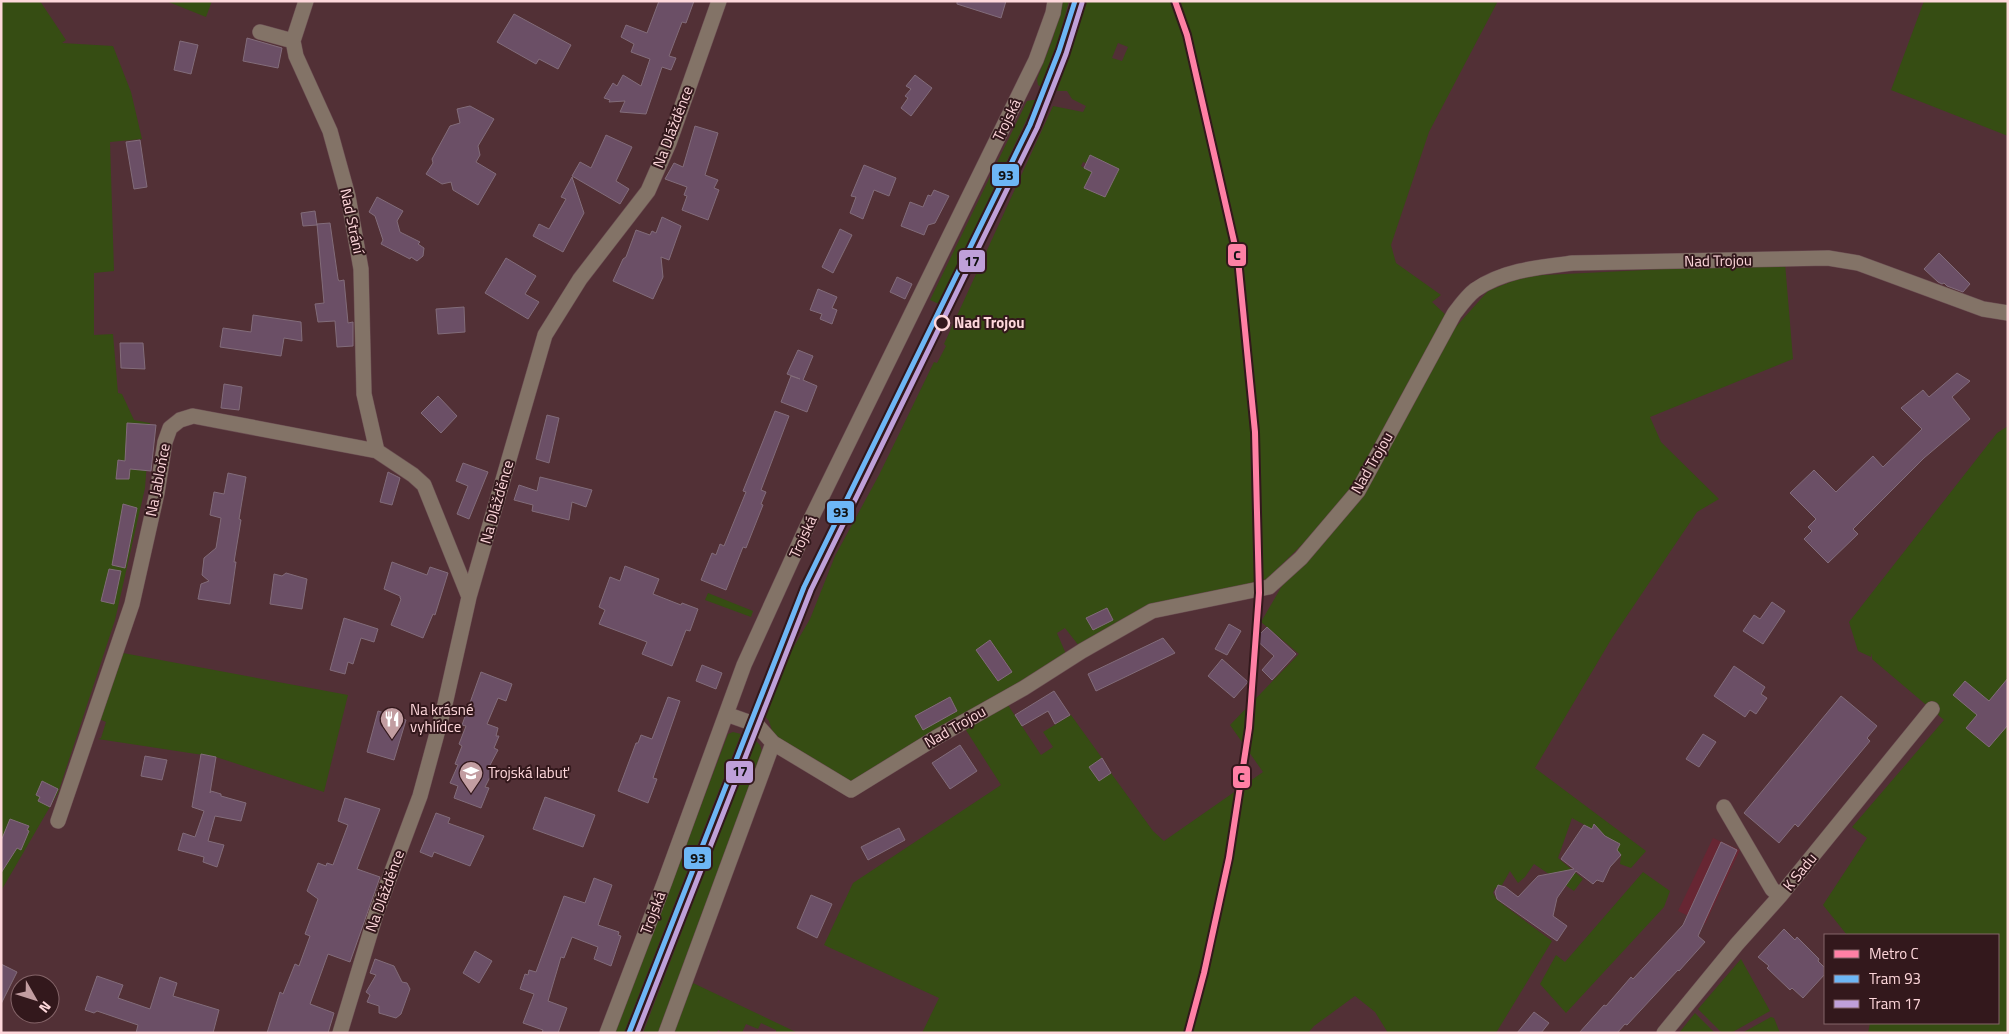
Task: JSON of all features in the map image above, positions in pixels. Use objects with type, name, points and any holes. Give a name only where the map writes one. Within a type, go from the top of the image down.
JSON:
[{"type":"street","points":[[260,32],[293,41],[306,1]]},
{"type":"street","name":"Na Dlážděnce","points":[[340,1033],[376,914],[420,796],[445,704],[469,597],[545,335],[580,279],[648,191],[669,143],[719,1]]},
{"type":"street","name":"Trojská","points":[[607,1033],[744,665],[804,533],[1036,60],[1053,13],[1055,1]]},
{"type":"street","name":"Nad Strání","points":[[293,41],[296,56],[330,131],[348,196],[361,269],[364,394],[377,451]]},
{"type":"street","name":"Nad Trojou","points":[[726,714],[756,725],[773,743],[851,790],[937,737],[1024,688],[1082,651],[1152,611],[1269,587],[1301,558],[1358,491],[1454,314],[1474,291],[1504,276],[1533,268],[1573,263],[1828,258],[1858,263],[1983,309],[2008,313]]},
{"type":"street","name":"Na Jabloňce","points":[[58,821],[132,604],[157,493],[165,442],[170,428],[180,420],[193,416],[377,451],[413,475],[424,485],[469,597]]},
{"type":"street","name":"K Sadu","points":[[1664,1033],[1737,944],[1780,896],[1932,709]]},
{"type":"street","points":[[666,1033],[773,743]]},
{"type":"street","points":[[1724,807],[1772,889],[1780,896]]},
{"type":"shaded area","points":[[1713,838],[1740,850],[1705,924],[1678,911]]},
{"type":"green space","points":[[1,1],[40,1],[66,40],[62,43],[113,46],[131,92],[142,139],[110,142],[114,271],[94,273],[94,335],[113,334],[118,393],[122,394],[134,420],[150,423],[145,488],[115,620],[58,793],[1,891]]},
{"type":"green space","points":[[166,1],[212,1],[206,17]]},
{"type":"green space","points":[[1062,1],[1069,1],[1059,38],[1041,87],[1038,85],[1037,79],[1053,38]]},
{"type":"green space","points":[[1087,1],[1498,1],[1429,132],[1391,245],[1396,263],[1441,295],[1432,302],[1447,316],[1354,488],[1321,526],[1267,579],[1143,610],[1079,646],[1065,628],[1057,633],[1066,654],[853,784],[774,737],[769,721],[763,714],[779,672],[810,619],[835,556],[879,475],[934,362],[937,363],[946,346],[944,344],[1053,106],[1083,112],[1086,106],[1072,99],[1067,91],[1057,91]],"holes":[[[1118,43],[1128,47],[1122,61],[1112,58]],[[1090,156],[1118,169],[1105,197],[1085,188],[1092,172],[1081,166],[1083,162],[1086,163]],[[1107,608],[1113,620],[1092,630],[1087,618]],[[990,640],[1012,671],[998,681],[976,650]],[[949,697],[957,711],[923,729],[915,716]]]},
{"type":"green space","points":[[1924,1],[2008,1],[2008,136],[1891,90]]},
{"type":"green space","points":[[1036,100],[939,304],[930,300],[1027,101]]},
{"type":"green space","points":[[1785,263],[1793,359],[1650,417],[1661,442],[1719,499],[1697,512],[1612,638],[1535,768],[1646,851],[1631,868],[1620,864],[1621,855],[1595,825],[1592,829],[1572,818],[1558,858],[1583,879],[1574,891],[1534,864],[1518,883],[1510,871],[1502,885],[1495,888],[1493,893],[1497,900],[1552,941],[1496,1033],[1388,1033],[1375,1012],[1355,996],[1314,1026],[1308,1033],[922,1033],[939,998],[824,945],[853,883],[1001,785],[964,727],[1006,702],[1041,755],[1053,747],[1043,732],[1071,715],[1102,758],[1090,767],[1099,781],[1111,773],[1153,831],[1164,841],[1263,772],[1230,725],[1299,654],[1261,622],[1287,577],[1365,493],[1453,330],[1488,291],[1525,276]]},
{"type":"green space","points":[[2008,426],[2008,1033],[1868,1033],[1870,1024],[1999,1024],[1999,934],[1846,934],[1823,905],[1867,838],[1852,827],[1944,720],[1872,659],[1872,653],[1871,657],[1858,651],[1849,622],[1997,433]]},
{"type":"green space","points":[[708,593],[753,611],[751,617],[705,600]]},
{"type":"green space","points":[[123,653],[348,695],[324,792],[216,757],[98,739],[101,738],[106,722],[99,719]]},
{"type":"green space","points":[[733,732],[741,734],[624,1033],[615,1033],[728,734]]},
{"type":"green space","points":[[755,740],[760,745],[762,752],[659,1033],[643,1033]]},
{"type":"green space","points":[[1643,872],[1670,891],[1664,907],[1566,1013],[1540,984],[1556,955],[1565,962]]},
{"type":"green space","points":[[1741,959],[1770,1011],[1731,1033],[1722,1033],[1698,1009]]},
{"type":"green space","points":[[693,983],[798,1033],[776,1033],[776,1030],[761,1023],[758,1029],[746,1024],[742,1033],[724,1033],[718,1030],[717,1033],[672,1033]]},
{"type":"green space","points":[[1695,1013],[1715,1033],[1679,1033]]},
{"type":"green space","points":[[1771,1017],[1774,1018],[1780,1033],[1742,1033]]},
{"type":"building","points":[[659,1],[694,1],[686,23],[682,22],[669,56],[676,58],[671,70],[662,67],[646,114],[620,112],[625,101],[609,102],[610,100],[604,98],[613,83],[617,86],[623,75],[641,86],[650,59],[631,52],[634,44],[621,37],[626,25],[647,33]]},
{"type":"building","points":[[957,1],[1006,1],[1001,18],[957,4]]},
{"type":"building","points":[[514,14],[571,45],[558,69],[539,59],[536,64],[497,42]]},
{"type":"building","points":[[247,38],[282,48],[278,68],[243,61]]},
{"type":"building","points":[[180,41],[198,45],[191,74],[174,70]]},
{"type":"building","points":[[915,75],[932,88],[911,116],[901,108],[908,98],[905,96],[911,89],[906,86]]},
{"type":"building","points":[[470,106],[494,119],[478,146],[480,155],[476,162],[496,174],[478,205],[453,190],[451,182],[442,184],[426,174],[450,126],[460,123],[457,109]]},
{"type":"building","points":[[695,126],[718,133],[705,175],[718,180],[714,188],[719,190],[708,220],[682,210],[687,196],[684,195],[687,187],[665,179],[674,163],[683,167]]},
{"type":"building","points":[[606,135],[632,147],[616,181],[629,189],[620,204],[572,176],[580,162],[591,168]]},
{"type":"building","points":[[140,140],[147,187],[134,189],[126,142]]},
{"type":"building","points":[[1090,155],[1119,169],[1105,197],[1084,188],[1092,172],[1084,168]]},
{"type":"building","points":[[864,165],[896,178],[889,196],[874,190],[863,219],[850,213],[856,197],[851,196]]},
{"type":"building","points":[[572,177],[584,213],[563,252],[533,236],[539,224],[549,229],[566,199],[561,197]]},
{"type":"building","points":[[934,190],[949,196],[935,223],[928,225],[924,235],[901,226],[910,202],[923,207],[928,195],[931,196]]},
{"type":"building","points":[[377,197],[403,211],[397,221],[400,232],[420,242],[418,244],[424,248],[423,256],[417,261],[381,244],[383,240],[375,216],[369,212]]},
{"type":"building","points":[[315,211],[317,225],[303,226],[301,213]]},
{"type":"building","points":[[662,217],[681,226],[669,260],[661,257],[663,277],[653,299],[613,281],[623,259],[626,257],[636,230],[650,235],[652,231],[656,233]]},
{"type":"building","points":[[330,223],[338,279],[339,281],[344,280],[348,323],[353,322],[353,346],[337,347],[335,321],[318,322],[315,304],[324,303],[317,224]]},
{"type":"building","points":[[840,229],[852,235],[833,273],[822,267]]},
{"type":"building","points":[[1939,253],[1970,284],[1963,292],[1938,282],[1924,269]]},
{"type":"building","points":[[506,258],[536,276],[525,294],[539,302],[528,319],[485,293]]},
{"type":"building","points":[[897,277],[912,284],[905,299],[890,292]]},
{"type":"building","points":[[818,289],[837,297],[832,308],[837,310],[832,324],[820,319],[822,314],[810,310]]},
{"type":"building","points":[[464,307],[465,332],[438,334],[436,309]]},
{"type":"building","points":[[253,315],[301,322],[302,341],[284,338],[281,356],[220,347],[223,328],[251,332]]},
{"type":"building","points":[[120,343],[143,343],[145,369],[121,368]]},
{"type":"building","points":[[798,350],[813,356],[803,380],[817,386],[807,412],[781,402],[791,376],[800,379],[787,374]]},
{"type":"building","points":[[1957,373],[1970,381],[1952,397],[1970,419],[1924,458],[1853,529],[1858,534],[1828,563],[1804,539],[1812,531],[1808,527],[1816,519],[1790,493],[1814,470],[1836,492],[1873,456],[1883,467],[1922,429],[1901,408],[1923,390],[1929,397]]},
{"type":"building","points":[[224,384],[242,387],[239,410],[221,408]]},
{"type":"building","points":[[438,396],[457,416],[441,433],[421,413]]},
{"type":"building","points":[[775,411],[789,416],[761,490],[766,492],[761,504],[763,505],[746,548],[743,547],[726,590],[701,580],[712,553],[716,555],[720,544],[724,546],[746,492],[743,491]]},
{"type":"building","points":[[547,415],[559,418],[549,463],[536,459]]},
{"type":"building","points":[[127,423],[156,425],[151,471],[130,469],[129,479],[116,479],[118,460],[125,461]]},
{"type":"building","points":[[463,463],[488,472],[469,519],[457,514],[468,486],[456,481]]},
{"type":"building","points":[[388,472],[400,478],[392,505],[380,502]]},
{"type":"building","points":[[228,473],[246,477],[239,519],[241,520],[230,604],[198,599],[201,584],[209,581],[202,575],[204,558],[216,548],[221,518],[210,515],[214,492],[224,494]]},
{"type":"building","points":[[540,477],[592,490],[586,507],[572,502],[569,520],[532,511],[533,505],[514,500],[519,485],[537,491]]},
{"type":"building","points":[[123,504],[137,508],[125,568],[112,565]]},
{"type":"building","points":[[392,562],[427,575],[430,567],[448,573],[435,615],[433,614],[423,638],[391,625],[401,599],[400,596],[384,589]]},
{"type":"building","points":[[625,566],[659,579],[653,594],[681,605],[682,603],[698,609],[690,631],[686,630],[672,666],[642,654],[647,642],[599,624],[605,610],[599,607],[610,577],[620,581]]},
{"type":"building","points":[[109,569],[121,571],[114,604],[101,601]]},
{"type":"building","points":[[286,573],[307,579],[302,609],[270,604],[274,574],[282,576]]},
{"type":"building","points":[[1772,602],[1785,611],[1763,644],[1743,631],[1754,615],[1760,619]]},
{"type":"building","points":[[1107,608],[1113,620],[1093,630],[1086,618]]},
{"type":"building","points":[[344,618],[378,629],[374,642],[361,638],[353,664],[348,662],[345,674],[330,670]]},
{"type":"building","points":[[1229,624],[1241,631],[1227,655],[1215,649]]},
{"type":"building","points":[[1267,627],[1296,654],[1272,680],[1262,670],[1274,656],[1255,639]]},
{"type":"building","points":[[1163,638],[1175,653],[1096,691],[1088,674]]},
{"type":"building","points":[[990,640],[1012,672],[998,681],[976,650]]},
{"type":"building","points":[[1222,659],[1248,682],[1234,698],[1208,676]]},
{"type":"building","points":[[702,665],[722,673],[716,689],[696,681]]},
{"type":"building","points":[[1734,666],[1765,687],[1761,694],[1767,698],[1756,714],[1750,710],[1745,717],[1714,696]]},
{"type":"building","points":[[481,672],[512,684],[506,701],[498,698],[487,724],[498,728],[496,736],[499,736],[494,748],[498,750],[489,767],[494,769],[485,787],[489,788],[481,808],[454,798],[458,786],[450,783],[458,765],[455,764],[462,746],[459,744],[466,726],[462,725]]},
{"type":"building","points":[[2008,678],[2008,725],[1989,747],[1966,728],[1977,715],[1953,695],[1965,681],[1989,701]]},
{"type":"building","points":[[1054,691],[1070,715],[1055,724],[1048,711],[1022,726],[1015,715]]},
{"type":"building","points":[[1841,696],[1877,726],[1867,738],[1870,741],[1798,827],[1795,824],[1779,843],[1744,813]]},
{"type":"building","points":[[668,697],[680,701],[653,778],[657,779],[648,803],[618,791],[636,743],[638,743],[641,735],[652,739]]},
{"type":"building","points":[[950,697],[957,711],[923,730],[915,716]]},
{"type":"building","points":[[378,711],[406,720],[394,760],[367,752]]},
{"type":"building","points":[[1703,734],[1716,742],[1699,767],[1686,759]]},
{"type":"building","points":[[960,745],[977,771],[950,789],[932,763]]},
{"type":"building","points":[[201,754],[216,757],[210,793],[211,791],[246,803],[241,821],[215,816],[208,841],[224,845],[217,867],[203,862],[204,857],[178,850],[183,833],[195,837],[204,811],[192,807]]},
{"type":"building","points":[[145,756],[167,760],[162,780],[141,776]]},
{"type":"building","points":[[1102,758],[1111,773],[1099,781],[1089,767]]},
{"type":"building","points":[[42,781],[58,789],[50,807],[38,801],[40,797],[36,795]]},
{"type":"building","points":[[545,797],[595,815],[583,847],[533,829]]},
{"type":"building","points":[[345,798],[380,809],[357,869],[380,877],[350,962],[328,954],[310,1004],[334,1013],[328,1033],[267,1033],[280,992],[283,994],[295,964],[299,966],[310,936],[305,934],[318,899],[307,891],[318,863],[326,866],[327,863],[333,865],[348,825],[338,821]]},
{"type":"building","points":[[436,813],[450,818],[448,823],[484,836],[470,866],[434,852],[432,857],[420,852]]},
{"type":"building","points":[[10,819],[29,826],[27,830],[29,831],[21,850],[17,848],[1,873],[1,841]]},
{"type":"building","points":[[1594,824],[1605,836],[1620,844],[1617,850],[1621,855],[1610,867],[1603,882],[1597,880],[1593,884],[1576,871],[1557,898],[1553,916],[1567,926],[1557,941],[1497,899],[1495,892],[1498,885],[1505,887],[1518,897],[1538,876],[1574,869],[1561,859],[1584,825],[1592,829]]},
{"type":"building","points":[[899,828],[905,840],[868,860],[861,847]]},
{"type":"building","points":[[1721,842],[1737,850],[1698,936],[1705,942],[1627,1025],[1625,1024],[1617,1033],[1579,1033],[1683,925]]},
{"type":"building","points":[[594,878],[612,885],[598,925],[619,932],[618,935],[621,936],[611,966],[594,959],[598,947],[572,937],[564,958],[561,957],[548,1001],[567,1008],[558,1033],[542,1033],[543,1030],[523,1023],[534,994],[520,989],[525,974],[528,975],[529,970],[536,972],[564,896],[585,903]]},
{"type":"building","points":[[811,895],[832,904],[817,938],[797,928]]},
{"type":"building","points":[[1784,929],[1795,940],[1797,937],[1819,959],[1818,961],[1824,967],[1824,975],[1803,998],[1792,988],[1790,990],[1767,968],[1769,966],[1758,957]]},
{"type":"building","points":[[475,951],[492,961],[479,983],[463,973]]},
{"type":"building","points":[[375,959],[394,966],[402,982],[407,983],[410,989],[401,1014],[396,1018],[379,1013],[379,1006],[367,1002],[370,995],[366,992],[376,975],[370,973]]},
{"type":"building","points":[[1,964],[17,972],[16,974],[10,974],[10,986],[1,1004]]},
{"type":"building","points":[[97,976],[123,985],[118,998],[150,1009],[160,977],[177,983],[173,996],[219,1010],[213,1033],[136,1033],[138,1025],[97,1011],[94,1013],[85,1010]]},
{"type":"building","points":[[1534,1012],[1549,1023],[1541,1033],[1517,1033]]},
{"type":"metro line","name":"C","points":[[1175,1],[1187,35],[1238,259],[1255,432],[1259,593],[1249,728],[1229,858],[1204,973],[1188,1033]]},
{"type":"tram line","name":"93","points":[[629,1033],[804,587],[1030,125],[1059,51],[1075,1]]},
{"type":"tram line","name":"17","points":[[637,1033],[811,590],[1037,128],[1066,54],[1082,3]]},
{"type":"place","name":"Nad Trojou","points":[[942,323]]},
{"type":"place","name":"Na krásné vyhlídce","points":[[392,740]]},
{"type":"place","name":"Trojská labuť","points":[[471,794]]}]
